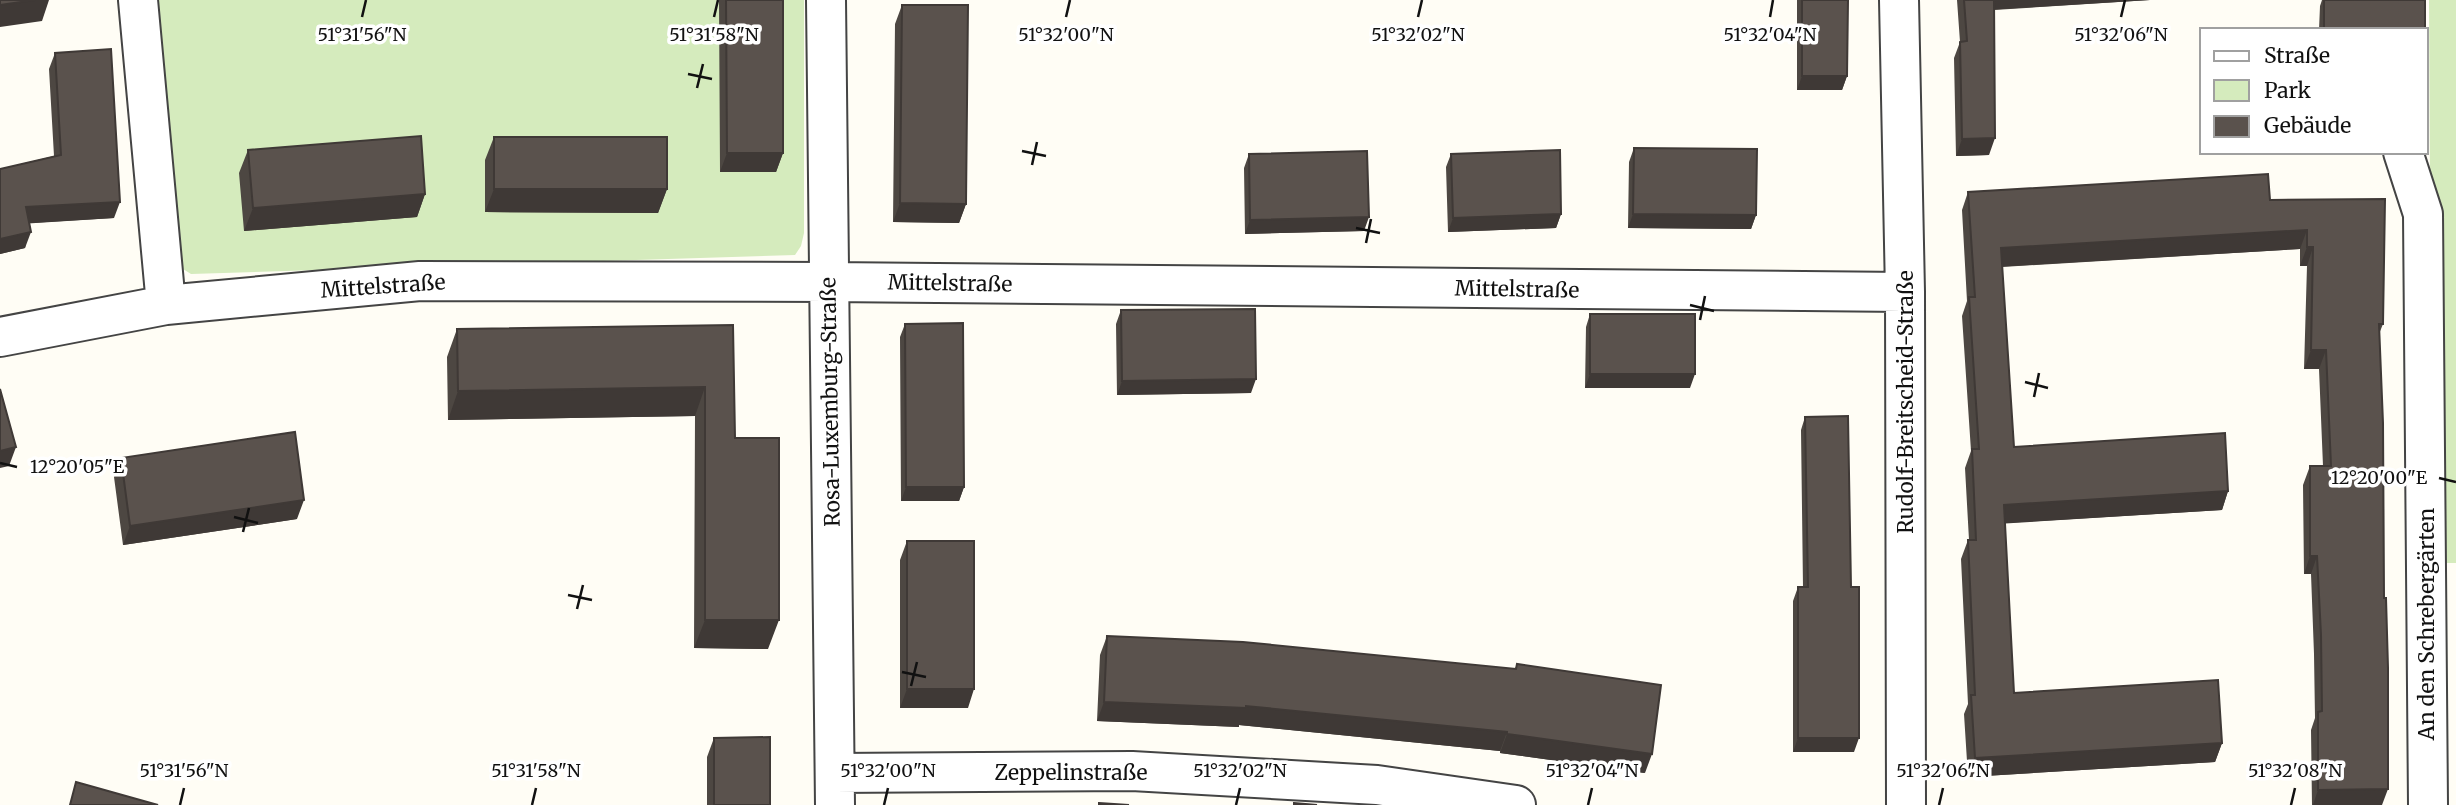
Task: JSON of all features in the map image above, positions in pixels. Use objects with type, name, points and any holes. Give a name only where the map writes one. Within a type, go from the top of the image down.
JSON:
[{"type":"street","points":[[138,0],[166,305]]},
{"type":"street","name":"Rosa-Luxemburg-Straße","points":[[826,0],[835,789]]},
{"type":"street","name":"Rudolf-Breitscheid-Straße","points":[[1899,0],[1905,292],[1906,805]]},
{"type":"street","name":"An den Schrebergärten","points":[[2404,154],[2423,214],[2428,805]]},
{"type":"street","name":"Mittelstraße","points":[[0,337],[166,305],[420,281],[1905,292]]},
{"type":"street","name":"Zeppelinstraße","points":[[835,789],[1132,771],[1377,785],[1516,805]]},
{"type":"green space","points":[[158,0],[804,0],[804,233],[801,246],[795,255],[191,274],[183,269],[179,257]]},
{"type":"green space","points":[[2429,0],[2456,0],[2456,563],[2432,563]]},
{"type":"building","points":[[0,0],[35,0],[0,5]]},
{"type":"building","points":[[726,0],[783,0],[783,153],[727,153]]},
{"type":"building","points":[[1802,0],[1848,0],[1847,76],[1802,76]]},
{"type":"building","points":[[1964,0],[1994,0],[1995,138],[1962,139],[1960,42],[1967,41]]},
{"type":"building","points":[[2324,0],[2425,0],[2425,28],[2324,28]]},
{"type":"building","points":[[902,5],[968,5],[966,204],[900,203]]},
{"type":"building","points":[[111,49],[120,202],[26,207],[31,232],[0,239],[0,169],[61,155],[55,53]]},
{"type":"building","points":[[421,136],[425,194],[253,208],[248,150]]},
{"type":"building","points":[[494,137],[667,137],[667,189],[494,189]]},
{"type":"building","points":[[1634,148],[1757,149],[1756,215],[1633,214]]},
{"type":"building","points":[[1560,150],[1561,214],[1453,218],[1451,154]]},
{"type":"building","points":[[1367,151],[1369,217],[1250,220],[1249,154]]},
{"type":"building","points":[[2268,174],[2270,200],[2385,199],[2383,324],[2379,324],[2383,423],[2384,598],[2388,668],[2388,789],[2318,790],[2318,712],[2322,711],[2321,635],[2317,556],[2310,556],[2310,466],[2331,466],[2326,350],[2311,350],[2313,247],[2307,247],[2307,230],[2001,248],[2014,447],[2225,433],[2228,491],[2004,505],[2014,693],[2218,680],[2222,743],[1975,758],[1968,540],[1976,540],[1972,449],[1979,449],[1969,297],[1975,297],[1968,192]]},
{"type":"building","points":[[1255,309],[1256,379],[1122,381],[1121,310]]},
{"type":"building","points":[[1590,314],[1695,314],[1695,374],[1590,374]]},
{"type":"building","points":[[963,323],[964,487],[906,487],[905,324]]},
{"type":"building","points":[[733,325],[735,438],[779,438],[779,620],[705,620],[705,387],[458,391],[457,329]]},
{"type":"building","points":[[0,389],[16,447],[0,451]]},
{"type":"building","points":[[1848,416],[1851,587],[1859,587],[1859,738],[1798,738],[1798,587],[1808,587],[1805,417]]},
{"type":"building","points":[[295,432],[304,500],[130,526],[121,458]]},
{"type":"building","points":[[907,541],[974,541],[974,689],[907,689]]},
{"type":"building","points":[[1107,636],[1243,642],[1516,669],[1517,664],[1661,685],[1652,754],[1507,732],[1246,706],[1104,702]]},
{"type":"building","points":[[770,737],[770,805],[714,805],[714,738]]},
{"type":"building","points":[[76,782],[158,805],[70,805]]}]
